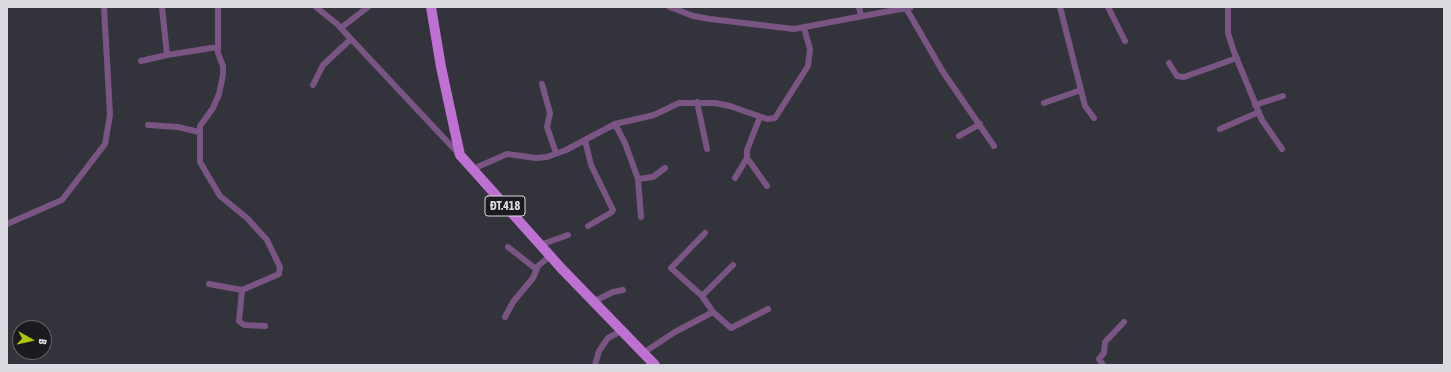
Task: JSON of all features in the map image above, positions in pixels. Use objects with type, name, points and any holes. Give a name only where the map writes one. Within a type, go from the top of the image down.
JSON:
[{"type":"main road","name":"ĐT.418","points":[[431,7],[441,67],[460,154],[550,256],[655,365]]},
{"type":"street","points":[[7,224],[62,200],[105,144],[110,115],[104,7]]},
{"type":"street","points":[[162,7],[167,55]]},
{"type":"street","points":[[209,284],[242,290],[279,274],[280,267],[267,240],[247,218],[220,196],[200,162],[200,126],[213,108],[219,94],[222,66],[218,47],[218,7]]},
{"type":"street","points":[[316,7],[341,28],[460,154]]},
{"type":"street","points":[[341,28],[368,7]]},
{"type":"street","points":[[670,7],[693,16],[766,27],[794,29],[908,7],[944,72],[994,146]]},
{"type":"street","points":[[859,7],[861,16]]},
{"type":"street","points":[[1060,7],[1085,106],[1094,118]]},
{"type":"street","points":[[1108,7],[1125,41]]},
{"type":"street","points":[[1228,7],[1228,33],[1237,58],[1258,112],[1282,149]]},
{"type":"street","points":[[473,169],[503,155],[510,154],[543,158],[585,140],[615,124],[654,115],[679,103],[697,102],[730,106],[767,119],[776,118],[806,71],[810,57],[804,28]]},
{"type":"street","points":[[313,85],[323,65],[351,39]]},
{"type":"street","points":[[141,61],[167,55],[218,47]]},
{"type":"street","points":[[1169,63],[1177,76],[1184,77],[1237,58]]},
{"type":"street","points":[[542,84],[550,113],[547,127],[556,153]]},
{"type":"street","points":[[1044,103],[1081,90]]},
{"type":"street","points":[[1255,105],[1283,96]]},
{"type":"street","points":[[697,102],[707,149]]},
{"type":"street","points":[[1220,129],[1258,112]]},
{"type":"street","points":[[735,178],[747,158],[747,150],[760,117]]},
{"type":"street","points":[[615,124],[625,143],[638,179],[641,217]]},
{"type":"street","points":[[958,136],[980,124]]},
{"type":"street","points":[[148,125],[178,127],[199,132]]},
{"type":"street","points":[[585,140],[591,165],[613,210],[588,226]]},
{"type":"street","points":[[747,158],[767,186]]},
{"type":"street","points":[[638,179],[653,177],[666,168]]},
{"type":"street","points":[[705,233],[671,268],[702,296],[713,312],[731,328],[768,309]]},
{"type":"street","points":[[540,245],[568,235]]},
{"type":"street","points":[[508,247],[536,270]]},
{"type":"street","points":[[505,317],[513,302],[533,278],[536,270],[550,256]]},
{"type":"street","points":[[702,296],[733,265]]},
{"type":"street","points":[[242,290],[239,321],[244,324],[265,326]]},
{"type":"street","points":[[593,302],[613,292],[623,290]]},
{"type":"street","points":[[643,353],[675,332],[713,312]]},
{"type":"street","points":[[1103,365],[1099,359],[1104,353],[1105,342],[1124,322]]},
{"type":"street","points":[[595,365],[599,351],[608,338],[621,331]]}]
